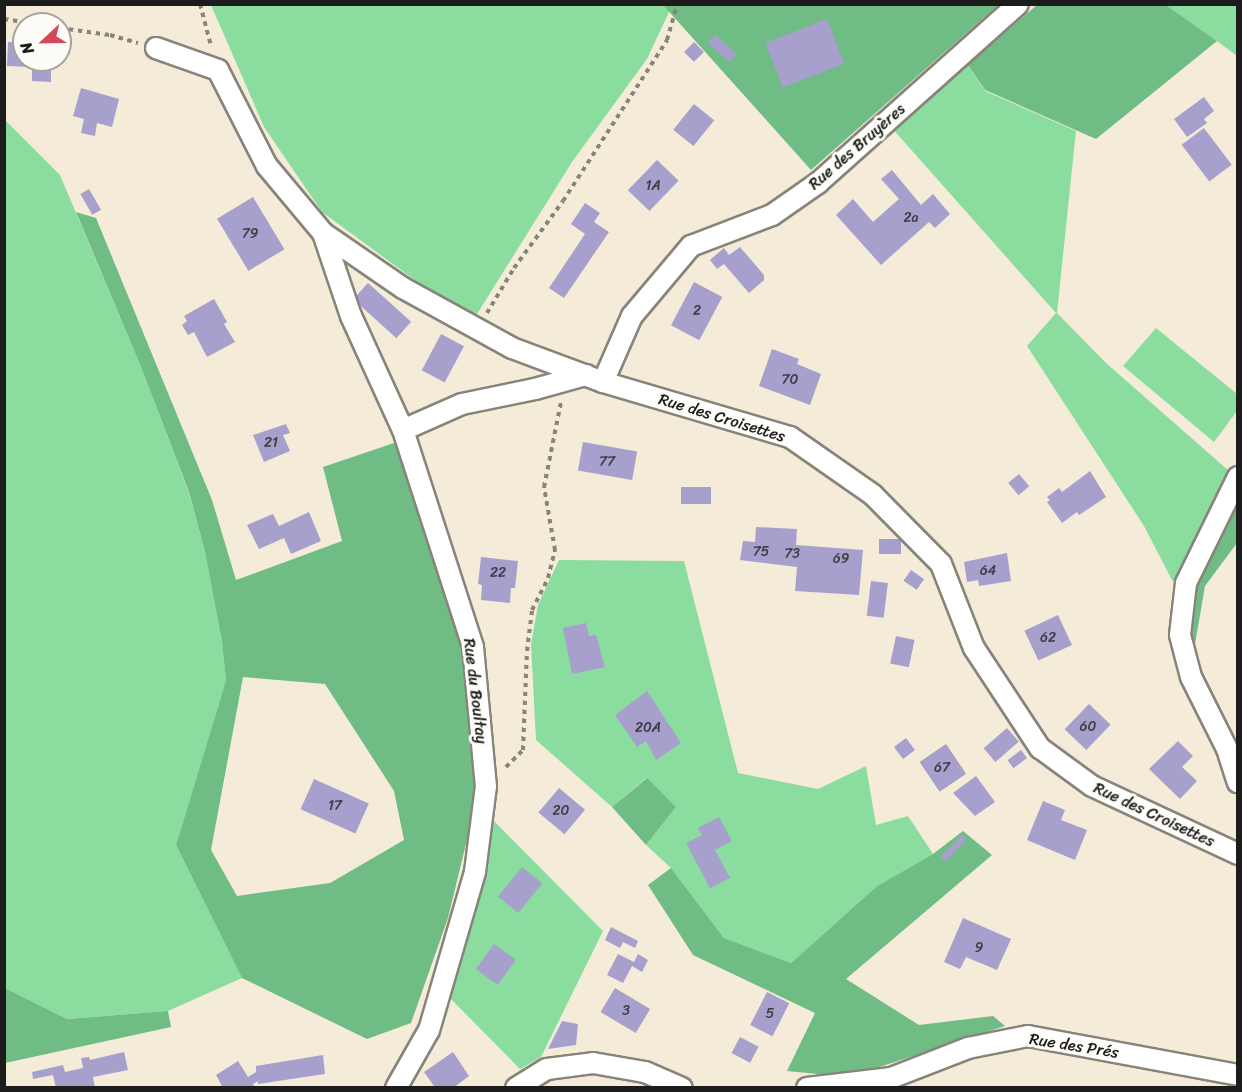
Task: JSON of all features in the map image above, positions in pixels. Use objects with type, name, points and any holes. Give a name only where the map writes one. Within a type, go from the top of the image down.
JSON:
[{"type":"street","name":"Rue des Bruyères","points":[[594,378],[632,316],[691,246],[772,215],[818,183],[1018,4]]},
{"type":"street","points":[[156,48],[218,70]]},
{"type":"street","name":"Rue des Croisettes","points":[[218,70],[267,166],[323,233],[403,288],[512,348],[594,378],[790,438],[873,495],[941,564],[974,648],[1040,748],[1092,786],[1238,854]]},
{"type":"street","name":"Rue du Boultay","points":[[323,233],[351,316],[403,430],[472,647],[486,786],[475,872],[429,1030],[396,1088]]},
{"type":"street","points":[[403,430],[462,404],[559,383],[594,378]]},
{"type":"street","points":[[1238,477],[1186,583],[1180,635],[1191,677],[1227,749],[1238,782]]},
{"type":"street","name":"Rue des Prés","points":[[807,1088],[891,1078],[968,1048],[1028,1036],[1238,1075]]},
{"type":"street","points":[[516,1088],[547,1069],[594,1063],[645,1072],[682,1088]]},
{"type":"path","points":[[200,4],[218,70]]},
{"type":"path","points":[[477,329],[514,268],[563,201],[667,40],[677,4]]},
{"type":"path","points":[[72,30],[110,35],[156,48]]},
{"type":"path","points":[[486,786],[523,750],[532,610],[548,578],[555,550],[544,487],[562,397],[559,383]]},
{"type":"green space","points":[[663,4],[670,10],[647,59],[572,162],[472,322],[322,212],[264,127],[211,5]]},
{"type":"green space","points":[[1038,4],[1166,5],[1217,41],[1096,139],[985,90],[968,65]]},
{"type":"green space","points":[[663,5],[998,5],[811,170]]},
{"type":"green space","points":[[1166,5],[1237,5],[1237,56],[1217,41]]},
{"type":"green space","points":[[968,65],[985,91],[1076,131],[1057,313],[1106,363],[1229,471],[1173,582],[1144,526],[1027,346],[1056,313],[891,127]]},
{"type":"green space","points":[[4,119],[60,175],[141,367],[189,493],[205,552],[222,642],[226,680],[176,845],[242,978],[168,1011],[67,1019],[5,988]]},
{"type":"green space","points":[[76,212],[96,218],[212,500],[236,580],[342,541],[323,467],[397,442],[466,647],[480,786],[448,918],[411,1023],[367,1039],[242,978],[176,845],[226,680],[222,642],[205,552],[189,492],[141,367]],"holes":[[[243,677],[325,684],[394,791],[404,840],[330,883],[237,896],[211,850]]]},
{"type":"green space","points":[[1156,328],[1237,394],[1237,411],[1214,442],[1123,366]]},
{"type":"green space","points":[[1237,489],[1237,543],[1205,586],[1194,650],[1190,640],[1193,583]]},
{"type":"green space","points":[[559,560],[684,561],[738,773],[818,789],[866,766],[876,825],[908,816],[933,854],[877,886],[791,963],[724,938],[671,868],[646,845],[676,807],[646,778],[612,807],[536,740],[531,644],[538,605]]},
{"type":"green space","points":[[647,778],[676,807],[646,845],[612,807]]},
{"type":"green space","points":[[492,819],[603,931],[541,1057],[520,1069],[448,996]]},
{"type":"green space","points":[[963,831],[992,855],[846,979],[919,1025],[993,1016],[1005,1026],[849,1077],[787,1071],[815,1013],[693,955],[648,885],[671,868],[724,938],[791,963],[877,886],[933,854]]},
{"type":"green space","points":[[5,988],[67,1019],[168,1011],[171,1027],[5,1063]]},
{"type":"building","points":[[827,19],[844,64],[783,87],[765,43]]},
{"type":"building","points":[[715,35],[737,54],[730,62],[708,43]]},
{"type":"building","points":[[8,42],[12,42],[12,66],[7,66]]},
{"type":"building","points":[[694,42],[704,52],[694,62],[684,52]]},
{"type":"building","points":[[32,72],[51,72],[51,82],[32,81]]},
{"type":"building","points":[[81,88],[119,99],[112,127],[97,123],[95,136],[81,133],[84,119],[73,116]]},
{"type":"building","points":[[1204,97],[1214,111],[1204,119],[1207,123],[1187,137],[1174,119]]},
{"type":"building","points":[[694,104],[714,120],[693,146],[673,130]]},
{"type":"building","points":[[1204,128],[1232,165],[1209,182],[1182,145]]},
{"type":"building","points":[[657,160],[679,181],[649,211],[628,190]]},
{"type":"building","points":[[892,170],[921,205],[933,194],[950,214],[935,228],[929,222],[881,265],[836,215],[853,199],[873,222],[899,199],[881,179]]},
{"type":"building","points":[[89,189],[101,210],[92,215],[80,194]]},
{"type":"building","points":[[253,197],[284,249],[248,271],[217,219]]},
{"type":"building","points":[[585,203],[600,213],[594,222],[609,232],[564,298],[549,288],[585,234],[571,224]]},
{"type":"building","points":[[740,247],[764,275],[764,280],[749,293],[724,264],[717,269],[710,260],[724,248],[729,255]]},
{"type":"building","points":[[694,282],[722,297],[699,340],[671,325]]},
{"type":"building","points":[[368,283],[411,322],[396,338],[353,299]]},
{"type":"building","points":[[214,299],[227,322],[224,324],[235,342],[207,357],[194,332],[188,335],[182,325],[187,321],[184,316]]},
{"type":"building","points":[[441,334],[464,346],[445,382],[422,370]]},
{"type":"building","points":[[772,349],[799,359],[797,364],[821,374],[810,405],[759,386]]},
{"type":"building","points":[[286,424],[290,433],[283,435],[290,451],[264,462],[253,435]]},
{"type":"building","points":[[583,442],[637,452],[632,480],[578,471]]},
{"type":"building","points":[[1090,471],[1106,497],[1079,515],[1077,512],[1062,523],[1047,502],[1050,500],[1047,497],[1059,488],[1062,492]]},
{"type":"building","points":[[1019,474],[1029,486],[1019,495],[1008,483]]},
{"type":"building","points":[[681,487],[711,487],[711,504],[681,504]]},
{"type":"building","points":[[309,512],[321,541],[291,554],[284,538],[259,549],[247,525],[273,514],[279,526]]},
{"type":"building","points":[[756,527],[797,529],[796,545],[863,550],[859,595],[795,591],[797,567],[740,560],[743,541],[755,542]]},
{"type":"building","points":[[879,539],[901,539],[901,554],[879,554]]},
{"type":"building","points":[[1007,553],[1011,581],[979,586],[978,580],[967,582],[964,562]]},
{"type":"building","points":[[481,557],[518,561],[515,588],[511,588],[510,603],[481,600],[482,585],[478,584]]},
{"type":"building","points":[[911,570],[924,579],[917,590],[904,581]]},
{"type":"building","points":[[871,581],[888,583],[884,618],[867,616]]},
{"type":"building","points":[[1058,615],[1072,645],[1038,661],[1024,631]]},
{"type":"building","points":[[586,623],[589,636],[596,635],[605,667],[572,674],[563,628]]},
{"type":"building","points":[[896,636],[915,640],[909,667],[890,663]]},
{"type":"building","points":[[647,691],[681,743],[656,760],[646,741],[637,747],[615,715]]},
{"type":"building","points":[[1089,704],[1111,725],[1086,750],[1065,729]]},
{"type":"building","points":[[1007,728],[1019,742],[995,762],[984,748]]},
{"type":"building","points":[[906,738],[915,750],[903,759],[894,747]]},
{"type":"building","points":[[1178,741],[1193,756],[1182,767],[1197,781],[1180,799],[1149,769]]},
{"type":"building","points":[[946,744],[966,774],[940,792],[919,762]]},
{"type":"building","points":[[1021,750],[1027,758],[1013,768],[1007,760]]},
{"type":"building","points":[[976,776],[995,802],[975,816],[953,793]]},
{"type":"building","points":[[314,779],[369,803],[355,834],[301,809]]},
{"type":"building","points":[[559,788],[585,810],[564,834],[538,813]]},
{"type":"building","points":[[1043,801],[1065,810],[1061,820],[1087,830],[1075,860],[1027,840]]},
{"type":"building","points":[[719,817],[732,841],[715,850],[730,878],[710,888],[686,843],[702,835],[698,828]]},
{"type":"building","points":[[962,835],[967,840],[945,862],[940,857]]},
{"type":"building","points":[[522,867],[542,883],[518,913],[498,897]]},
{"type":"building","points":[[963,918],[1011,939],[997,970],[966,957],[960,969],[944,962]]},
{"type":"building","points":[[611,927],[638,941],[635,948],[623,942],[620,948],[605,940]]},
{"type":"building","points":[[494,944],[516,960],[498,985],[476,969]]},
{"type":"building","points":[[618,954],[634,962],[638,954],[648,960],[642,972],[632,966],[623,983],[607,975]]},
{"type":"building","points":[[615,988],[650,1009],[636,1033],[601,1012]]},
{"type":"building","points":[[767,992],[789,1003],[772,1036],[750,1025]]},
{"type":"building","points":[[562,1021],[578,1024],[576,1045],[548,1049]]},
{"type":"building","points":[[740,1037],[759,1047],[750,1063],[732,1053]]},
{"type":"building","points":[[124,1052],[128,1070],[93,1077],[95,1088],[56,1088],[53,1075],[33,1079],[32,1072],[63,1065],[65,1072],[83,1068],[81,1058],[89,1057],[90,1060]]},
{"type":"building","points":[[453,1052],[469,1076],[453,1088],[431,1088],[434,1086],[424,1072]]},
{"type":"building","points":[[323,1055],[325,1074],[258,1084],[258,1081],[253,1084],[255,1088],[223,1088],[216,1075],[238,1061],[248,1077],[256,1072],[256,1066]]}]
